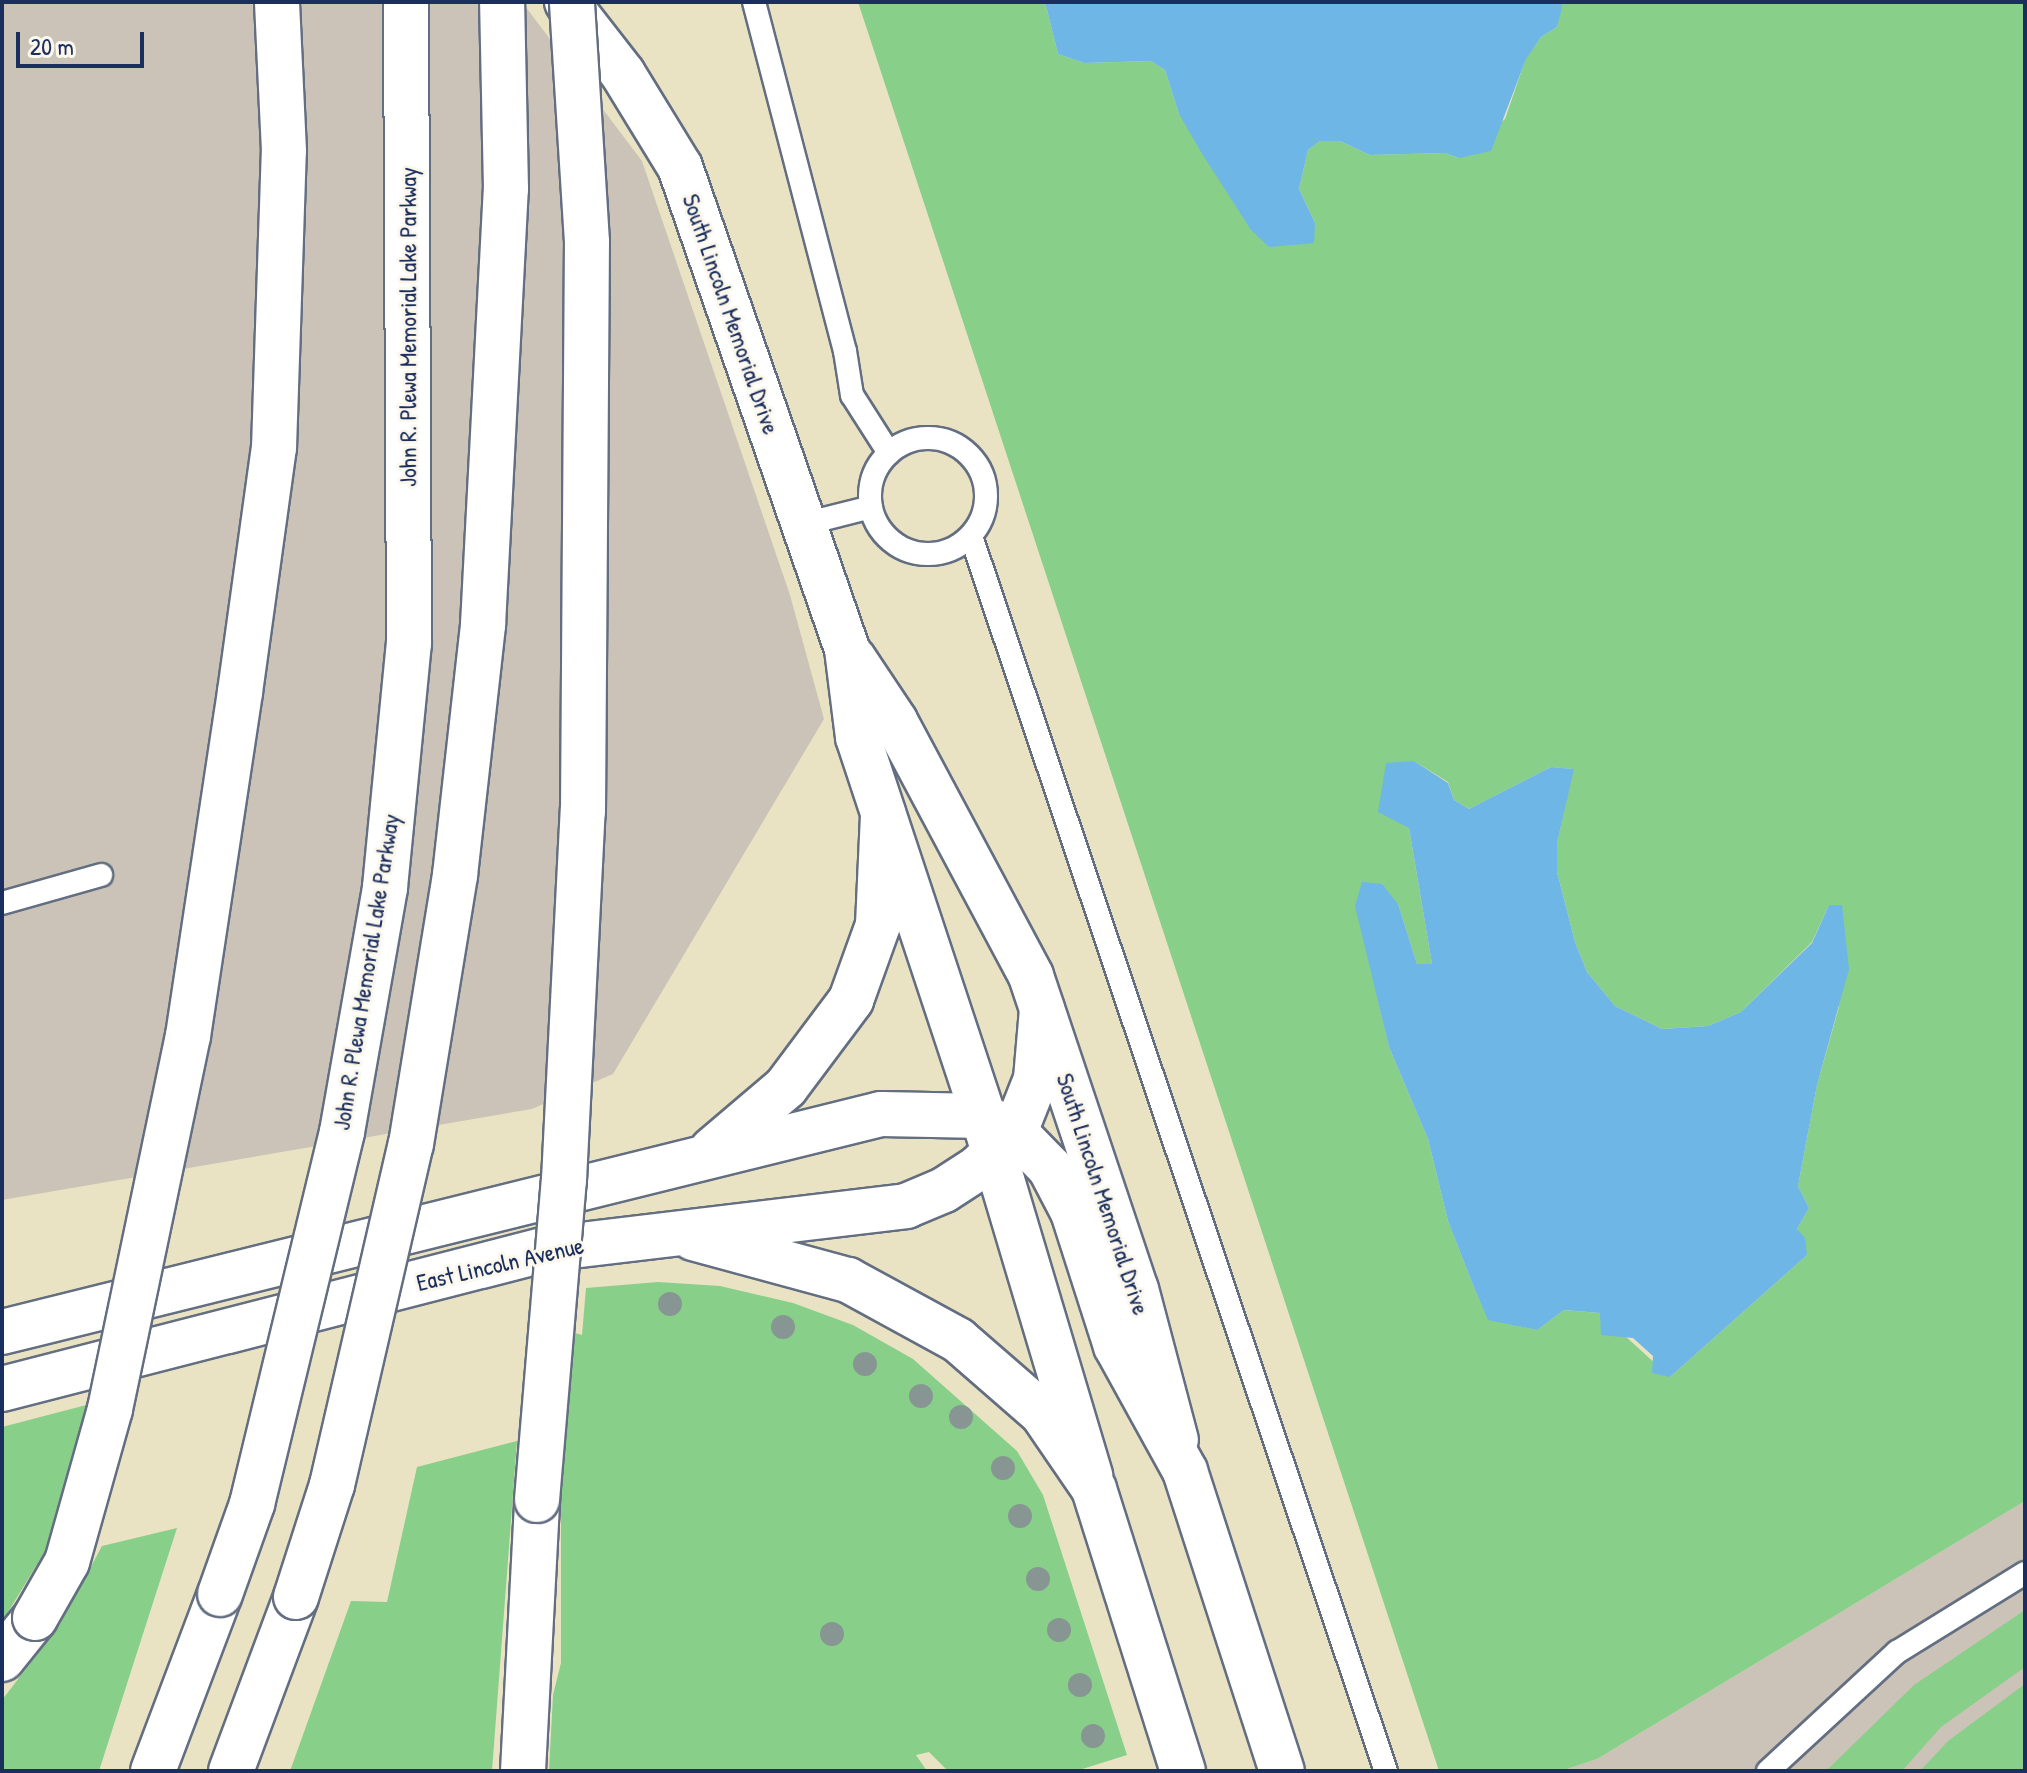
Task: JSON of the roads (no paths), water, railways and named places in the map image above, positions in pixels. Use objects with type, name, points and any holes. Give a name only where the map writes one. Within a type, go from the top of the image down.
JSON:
[{"type":"main road","points":[[2,1659],[35,1618],[67,1562],[110,1409],[188,1036],[274,448],[284,151],[277,2]]},
{"type":"main road","name":"John R. Plewa Memorial Lake Parkway","points":[[153,1771],[252,1504],[342,1132],[385,887],[409,644],[406,2]]},
{"type":"main road","points":[[231,1771],[296,1597],[332,1485],[411,1144],[455,875],[485,578],[506,189],[502,2]]},
{"type":"main road","points":[[523,1771],[537,1500],[564,1180],[583,811],[587,242],[570,2]]},
{"type":"main road","name":"South Lincoln Memorial Drive","points":[[570,2],[623,74],[680,167],[804,524],[847,649],[858,737],[998,1134],[1094,1489],[1183,1771]]},
{"type":"main road","name":"South Lincoln Memorial Drive","points":[[847,649],[895,721],[1031,976],[1136,1289],[1185,1471],[1282,1771]]},
{"type":"main road","points":[[709,1153],[786,1087],[851,1000],[878,925],[883,813]]},
{"type":"main road","points":[[998,1134],[1036,1079],[1042,1009]]},
{"type":"main road","points":[[2,1332],[709,1153],[881,1114],[998,1134],[1050,1168],[1073,1212],[1116,1346],[1185,1471]]},
{"type":"main road","name":"East Lincoln Avenue","points":[[2,1389],[547,1249],[906,1206],[944,1190],[998,1134]]},
{"type":"main road","points":[[672,1232],[848,1280],[958,1340],[1042,1413],[1094,1489]]},
{"type":"lane","points":[[754,2],[845,351],[852,395],[889,453]]},
{"type":"lane","points":[[925,438],[962,448],[976,463],[986,500],[971,536],[939,553],[912,551],[888,538],[871,507],[873,478],[889,453],[925,438]]},
{"type":"lane","points":[[804,524],[871,507]]},
{"type":"lane","points":[[971,536],[1386,1771]]},
{"type":"lane","points":[[2,903],[101,875]]},
{"type":"lane","points":[[1768,1771],[1897,1652],[2025,1573]]},
{"type":"water","points":[[1045,2],[1561,2],[1562,8],[1557,27],[1541,37],[1526,59],[1491,151],[1459,158],[1445,153],[1370,155],[1340,141],[1320,141],[1308,150],[1299,189],[1315,223],[1314,243],[1269,247],[1251,230],[1201,152],[1179,114],[1165,70],[1151,61],[1084,63],[1058,54]]},
{"type":"water","points":[[1414,761],[1448,783],[1454,800],[1469,809],[1551,767],[1574,769],[1557,843],[1557,872],[1575,942],[1587,972],[1615,1006],[1662,1029],[1708,1026],[1741,1012],[1812,943],[1829,905],[1842,905],[1849,969],[1817,1085],[1798,1186],[1809,1208],[1797,1229],[1805,1238],[1807,1255],[1670,1377],[1652,1373],[1653,1356],[1633,1338],[1601,1335],[1600,1313],[1564,1310],[1537,1330],[1488,1320],[1473,1285],[1448,1221],[1428,1139],[1389,1047],[1355,906],[1362,882],[1382,884],[1398,904],[1417,964],[1432,964],[1409,828],[1378,812],[1386,763]]}]
